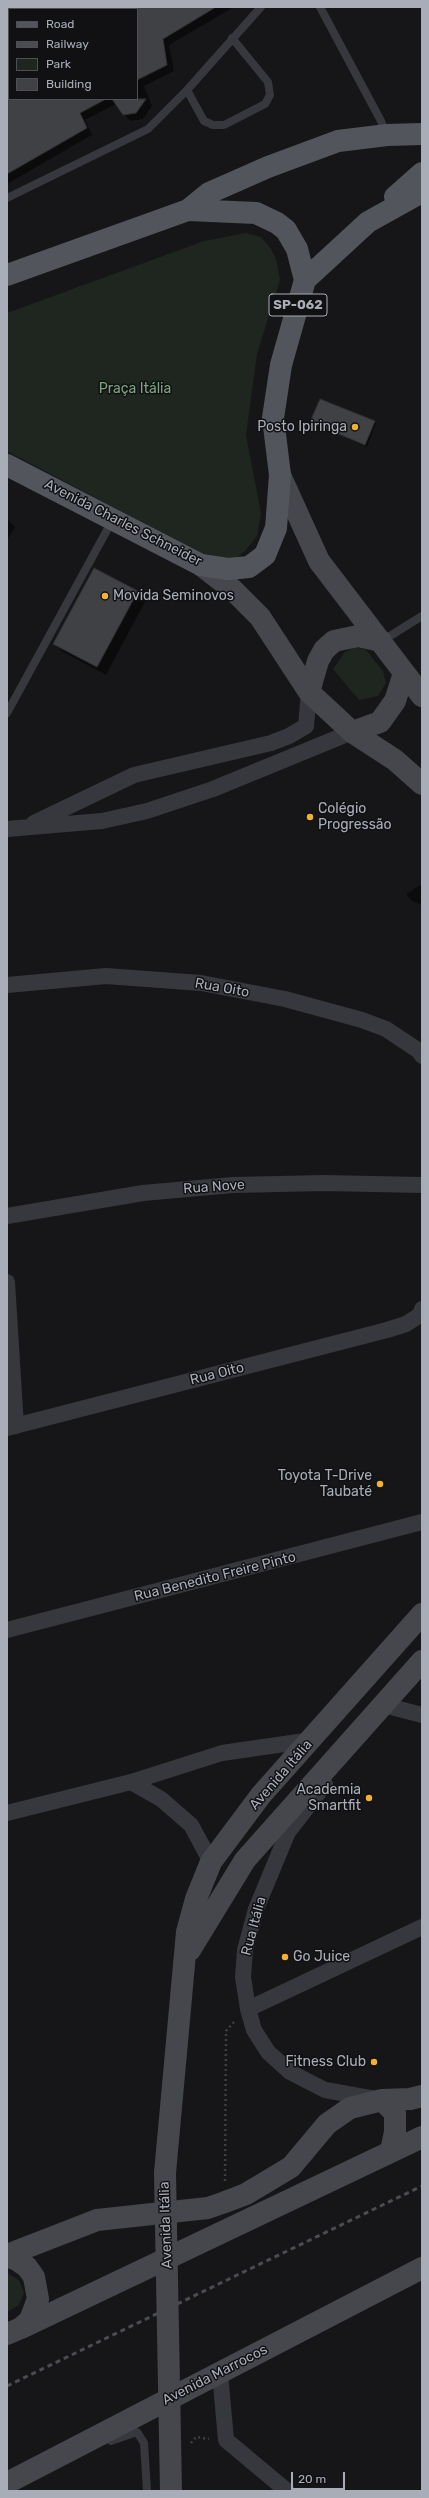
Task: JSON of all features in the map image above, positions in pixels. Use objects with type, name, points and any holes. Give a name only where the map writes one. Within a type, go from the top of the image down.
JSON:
[{"type":"main road","name":"SP-062","points":[[10,276],[188,210],[209,193],[268,167],[338,142],[387,135],[421,133]]},
{"type":"main road","points":[[368,222],[422,173]]},
{"type":"main road","name":"SP-062","points":[[188,210],[256,213],[277,223],[286,230],[297,249],[305,280],[368,222],[422,192]]},
{"type":"main road","name":"Avenida Charles Schneider","points":[[7,465],[201,565],[228,569],[249,567],[265,555],[276,528],[280,475],[273,418],[281,365],[305,280]]},
{"type":"main road","points":[[280,475],[319,561],[422,696]]},
{"type":"main road","points":[[201,565],[232,588],[260,617],[309,692],[352,732],[395,760],[422,784]]},
{"type":"main road","points":[[309,692],[318,661],[324,650],[334,641],[358,636],[381,641]]},
{"type":"main road","points":[[352,732],[380,722],[396,701],[404,673]]},
{"type":"main road","name":"Avenida Itália","points":[[171,2491],[165,2173],[187,1932],[196,1899],[211,1862],[261,1795],[312,1740],[422,1614]]},
{"type":"main road","name":"Avenida Itália","points":[[185,1960],[245,1860],[422,1661]]},
{"type":"main road","points":[[7,2255],[98,2220],[208,2208],[246,2194],[291,2167],[328,2124],[350,2108],[382,2100],[410,2099],[422,2096]]},
{"type":"main road","points":[[382,2100],[394,2114],[395,2132],[391,2152]]},
{"type":"main road","points":[[12,2332],[323,2182],[422,2137]]},
{"type":"main road","points":[[7,2255],[27,2267],[38,2288],[35,2310],[12,2332]]},
{"type":"main road","name":"Avenida Marrocos","points":[[7,2483],[421,2269]]},
{"type":"street","points":[[29,825],[134,775],[271,743],[289,736],[306,726],[309,692]]},
{"type":"street","points":[[7,829],[29,825],[102,821],[147,811],[213,789],[352,732]]},
{"type":"street","name":"Rua Oito","points":[[7,985],[106,976],[200,983],[286,999],[362,1020],[386,1029],[420,1051],[422,1056]]},
{"type":"street","name":"Rua Nove","points":[[7,1216],[143,1193],[233,1185],[324,1183],[422,1185]]},
{"type":"street","points":[[7,1282],[11,1427]]},
{"type":"street","name":"Rua Oito","points":[[11,1427],[387,1330],[406,1324],[420,1315],[422,1310]]},
{"type":"street","name":"Rua Benedito Freire Pinto","points":[[7,1630],[422,1522]]},
{"type":"street","points":[[384,1705],[422,1715]]},
{"type":"street","name":"Rua Itália","points":[[382,2100],[325,2090],[290,2072],[268,2052],[254,2030],[248,2009],[243,1977],[245,1950],[256,1909],[274,1860],[288,1832],[384,1705]]},
{"type":"street","points":[[7,1813],[131,1782],[222,1753],[312,1740]]},
{"type":"street","points":[[131,1782],[161,1799],[191,1825],[211,1862]]},
{"type":"street","points":[[248,2009],[422,1927]]},
{"type":"street","points":[[220,2373],[226,2440],[287,2491]]},
{"type":"lane","points":[[7,198],[148,129],[187,90],[261,7]]},
{"type":"lane","points":[[320,7],[387,135]]},
{"type":"lane","points":[[187,90],[204,121],[213,126],[224,125],[265,104],[270,95],[268,82],[232,38]]},
{"type":"lane","points":[[7,713],[114,519]]},
{"type":"lane","points":[[381,641],[422,616]]},
{"type":"lane","points":[[106,2443],[137,2432],[144,2443],[147,2491]]},
{"type":"lane","points":[[27,2472],[38,2476],[72,2460]]},
{"type":"path","points":[[225,2202],[226,2031],[248,2009]]},
{"type":"path","points":[[188,2445],[196,2437],[226,2440]]},
{"type":"green space","name":"Praça Itália","points":[[246,233],[261,237],[271,249],[276,259],[280,280],[257,354],[246,435],[261,513],[257,536],[246,550],[236,558],[224,561],[200,557],[145,524],[7,451],[7,313],[204,241]]},
{"type":"green space","points":[[356,647],[366,650],[383,671],[386,683],[378,696],[359,700],[333,669],[345,652]]},
{"type":"green space","points":[[7,2273],[19,2280],[24,2293],[19,2305],[7,2312]]},
{"type":"building","points":[[216,7],[163,39],[167,65],[138,80],[137,8]]},
{"type":"building","points":[[7,99],[104,100],[80,113],[87,128],[7,174]]},
{"type":"building","points":[[146,99],[136,113],[123,115],[113,100]]},
{"type":"building","points":[[320,399],[375,421],[365,445],[310,422]]},
{"type":"building","points":[[94,568],[138,591],[97,667],[53,644]]},
{"type":"railway","points":[[7,2386],[422,2186]]},
{"type":"place","name":"Posto Ipiringa","points":[[355,427]]},
{"type":"place","name":"Movida Seminovos","points":[[105,596]]},
{"type":"place","name":"Colégio Progressão","points":[[310,817]]},
{"type":"place","name":"Toyota T-Drive Taubaté","points":[[380,1484]]},
{"type":"place","name":"Academia Smartfit","points":[[369,1798]]},
{"type":"place","name":"Go Juice","points":[[285,1957]]},
{"type":"place","name":"Fitness Club","points":[[374,2062]]}]
